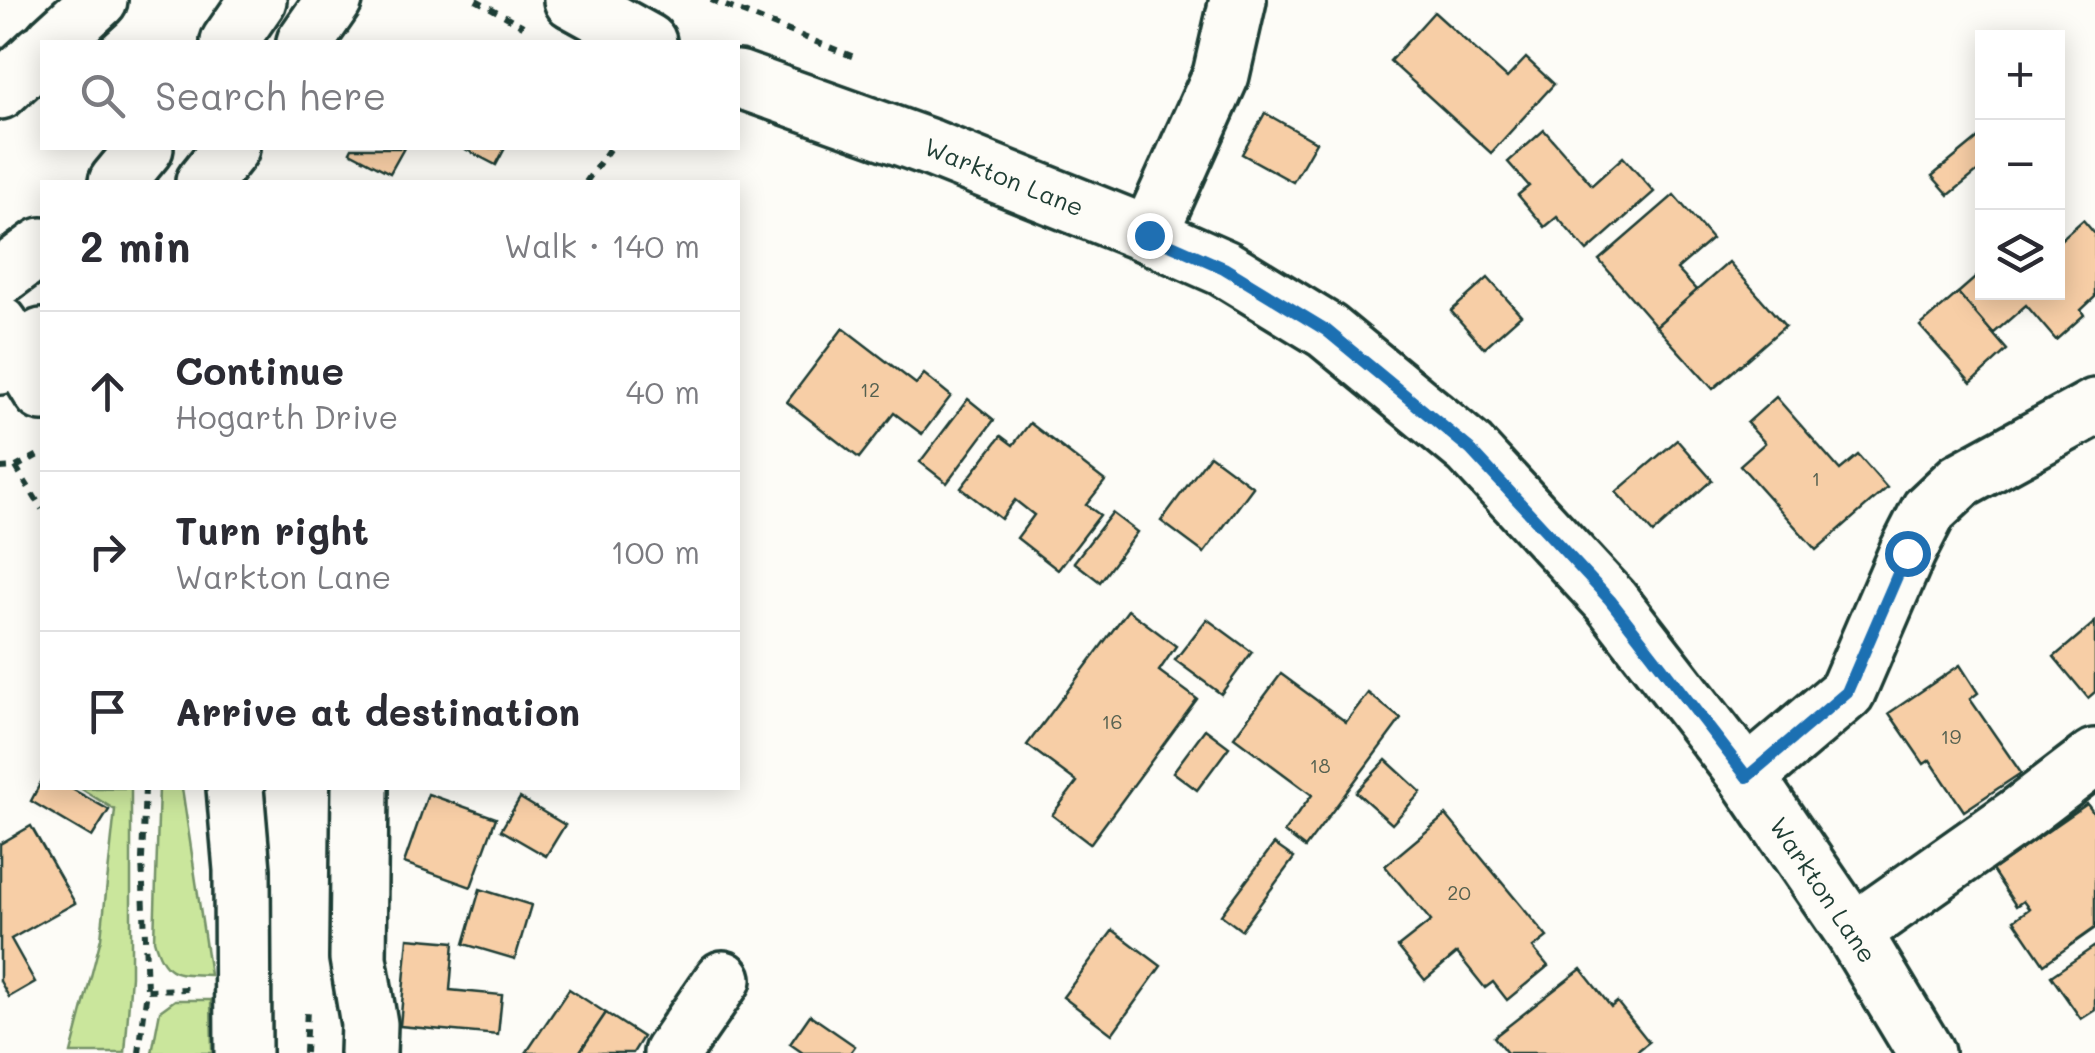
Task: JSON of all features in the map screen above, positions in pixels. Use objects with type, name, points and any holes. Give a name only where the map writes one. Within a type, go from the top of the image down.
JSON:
[{"type":"street","points":[[55,40],[99,0]]},
{"type":"street","points":[[231,40],[258,0]]},
{"type":"street","points":[[306,40],[334,0]]},
{"type":"street","points":[[1149,235],[1221,75],[1238,0]]},
{"type":"street","points":[[550,14],[641,40]]},
{"type":"street","points":[[0,91],[40,54]]},
{"type":"street","name":"Warkton Lane","points":[[740,80],[932,148],[1149,235],[1224,268],[1326,330],[1470,449],[1610,600],[1747,777],[1853,932],[1926,1053]]},
{"type":"street","points":[[118,180],[144,150]]},
{"type":"street","points":[[206,180],[229,150]]},
{"type":"street","points":[[1747,777],[1847,692],[1929,510],[1960,482],[2095,407]]},
{"type":"street","points":[[1853,932],[2095,757]]},
{"type":"street","points":[[234,790],[242,870],[243,1053]]},
{"type":"street","points":[[360,790],[358,958],[370,1024],[368,1053]]},
{"type":"street","points":[[672,1053],[723,979]]},
{"type":"path","points":[[476,0],[550,14]]},
{"type":"path","points":[[587,180],[609,150]]},
{"type":"path","points":[[0,468],[16,467],[40,454]]},
{"type":"path","points":[[16,467],[40,505]]},
{"type":"path","points":[[139,1053],[147,990],[142,858],[145,790]]},
{"type":"path","points":[[147,990],[196,990]]},
{"type":"path","points":[[305,1041],[305,1053]]},
{"type":"green space","points":[[83,790],[131,790],[131,976],[125,1053],[71,1053],[101,938],[115,810]]},
{"type":"green space","points":[[159,790],[182,790],[210,975],[173,971],[162,961],[154,940]]},
{"type":"green space","points":[[175,1000],[211,1000],[212,1053],[152,1053],[160,1011]]},
{"type":"building","points":[[1434,12],[1507,78],[1526,58],[1554,84],[1491,153],[1390,61]]},
{"type":"building","points":[[1265,113],[1316,142],[1293,182],[1242,154]]},
{"type":"building","points":[[1544,130],[1592,185],[1623,157],[1654,192],[1587,251],[1557,217],[1545,227],[1518,195],[1529,186],[1508,162]]},
{"type":"building","points":[[1975,141],[1975,174],[1949,195],[1932,176]]},
{"type":"building","points":[[351,150],[403,150],[390,173]]},
{"type":"building","points":[[467,150],[504,150],[496,165]]},
{"type":"building","points":[[1674,195],[1712,239],[1677,269],[1697,291],[1656,326],[1599,260]]},
{"type":"building","points":[[2083,220],[2095,234],[2095,297],[2081,310],[2084,315],[2056,340],[2026,305],[1993,334],[1958,293],[1975,278],[1975,300],[2065,300],[2065,236]]},
{"type":"building","points":[[1729,262],[1785,326],[1713,389],[1656,326]]},
{"type":"building","points":[[1488,278],[1521,315],[1484,348],[1451,311]]},
{"type":"building","points":[[1958,293],[2007,350],[1971,383],[1920,326]]},
{"type":"building","points":[[843,328],[916,384],[924,374],[951,396],[922,434],[894,413],[859,458],[787,402]]},
{"type":"building","points":[[1776,397],[1840,470],[1858,455],[1887,488],[1816,550],[1740,465],[1765,443],[1747,423]]},
{"type":"building","points":[[968,399],[994,420],[947,483],[920,462]]},
{"type":"building","points":[[1030,423],[1105,481],[1086,505],[1100,515],[1058,570],[1017,538],[1034,515],[1015,500],[1001,519],[961,488],[1001,436],[1013,445]]},
{"type":"building","points":[[1677,440],[1712,480],[1653,533],[1616,492]]},
{"type":"building","points":[[1210,455],[1253,487],[1204,553],[1161,521]]},
{"type":"building","points":[[1112,513],[1137,532],[1100,582],[1074,562]]},
{"type":"building","points":[[1128,610],[1176,646],[1159,671],[1197,699],[1090,844],[1052,815],[1077,782],[1027,745]]},
{"type":"building","points":[[1207,619],[1252,652],[1221,694],[1175,660]]},
{"type":"building","points":[[2095,622],[2095,692],[2088,698],[2054,657]]},
{"type":"building","points":[[1960,665],[1978,693],[1970,699],[2021,773],[1964,811],[1930,760],[1924,764],[1889,713]]},
{"type":"building","points":[[1281,674],[1346,722],[1368,693],[1401,719],[1305,848],[1284,832],[1312,795],[1234,737]]},
{"type":"building","points":[[1205,729],[1229,747],[1197,790],[1173,772]]},
{"type":"building","points":[[1386,760],[1421,792],[1392,824],[1356,792]]},
{"type":"building","points":[[40,784],[40,790],[74,790],[109,810],[92,837],[31,801]]},
{"type":"building","points":[[428,794],[496,818],[471,887],[404,863]]},
{"type":"building","points":[[520,798],[565,825],[546,856],[501,830]]},
{"type":"building","points":[[2087,804],[2095,815],[2095,928],[2044,964],[2014,920],[2029,909],[2023,901],[2016,906],[1992,870]]},
{"type":"building","points":[[1446,815],[1547,937],[1533,948],[1548,966],[1507,1000],[1493,982],[1485,988],[1457,953],[1425,980],[1398,947],[1431,921],[1385,866]]},
{"type":"building","points":[[31,826],[75,903],[11,939],[35,982],[9,997],[0,981],[0,844]]},
{"type":"building","points":[[1274,844],[1294,858],[1241,930],[1221,915]]},
{"type":"building","points":[[480,889],[531,905],[515,959],[464,944]]},
{"type":"building","points":[[1113,930],[1161,966],[1112,1034],[1063,997]]},
{"type":"building","points":[[408,938],[454,942],[450,990],[502,995],[498,1035],[400,1026]]},
{"type":"building","points":[[2095,946],[2095,1010],[2081,1019],[2051,976]]},
{"type":"building","points":[[1581,969],[1611,1007],[1617,1002],[1649,1042],[1635,1053],[1507,1053],[1494,1037]]},
{"type":"building","points":[[569,989],[606,1013],[579,1053],[526,1053]]},
{"type":"building","points":[[606,1013],[643,1037],[633,1053],[579,1053]]},
{"type":"building","points":[[810,1015],[855,1046],[850,1053],[803,1053],[790,1044]]},
{"type":"route","points":[[1149,235],[1224,268],[1326,330],[1470,449],[1610,600],[1747,777],[1847,692],[1907,553]]}]
